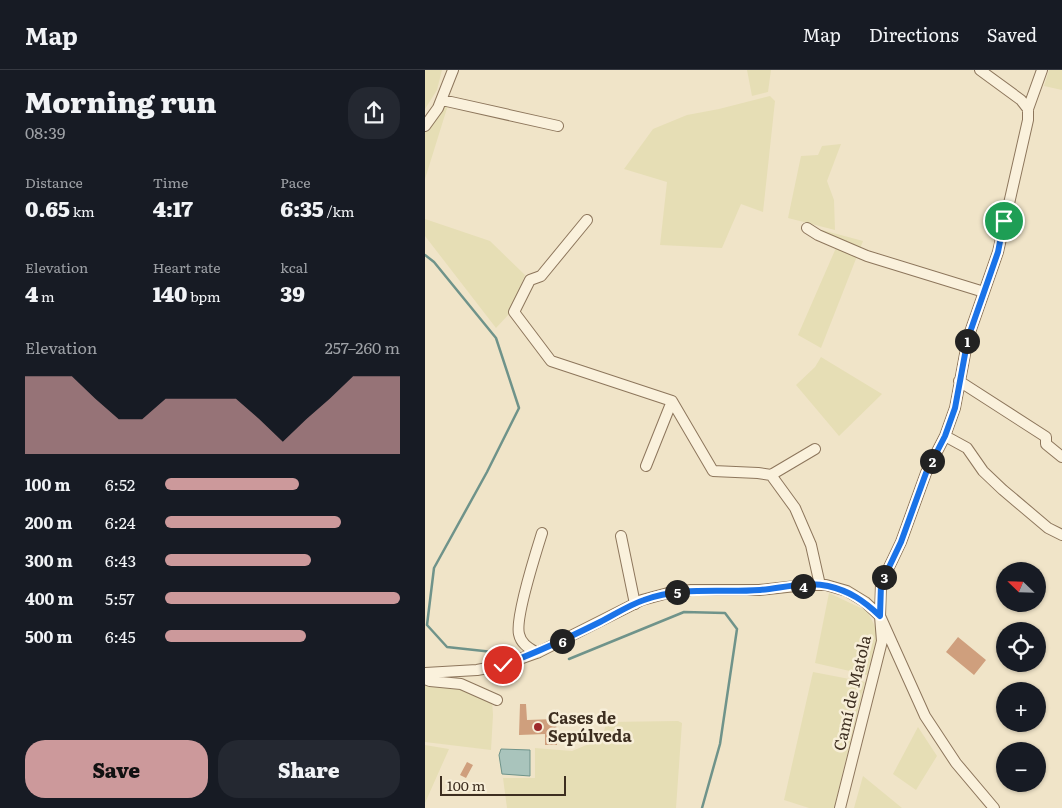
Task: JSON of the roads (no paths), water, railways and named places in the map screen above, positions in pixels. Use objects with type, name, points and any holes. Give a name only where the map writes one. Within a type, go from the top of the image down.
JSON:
[{"type":"street","points":[[425,126],[439,108],[453,70]]},
{"type":"street","points":[[980,70],[1021,100],[1028,109]]},
{"type":"street","name":"Camí de Matola","points":[[839,808],[882,641],[880,616],[881,584],[901,542],[926,473],[945,436],[955,408],[968,338],[998,252],[1028,120],[1028,109],[1043,70]]},
{"type":"street","points":[[442,100],[558,126]]},
{"type":"street","points":[[587,220],[541,276],[530,280],[514,312],[551,361],[672,401],[713,471],[771,475],[815,449]]},
{"type":"street","points":[[807,228],[818,235],[867,256],[984,292]]},
{"type":"street","points":[[959,381],[1046,437],[1046,444],[1062,457]]},
{"type":"street","points":[[646,466],[672,401]]},
{"type":"street","points":[[945,436],[967,448],[983,471],[1003,490],[1048,528],[1062,535]]},
{"type":"street","points":[[771,475],[795,508],[811,545],[820,585]]},
{"type":"street","points":[[537,653],[522,644],[518,633],[521,610],[531,568],[542,533]]},
{"type":"street","points":[[621,536],[635,604]]},
{"type":"street","points":[[425,673],[477,670],[503,665],[537,653],[642,600],[668,593],[691,590],[759,590],[826,585],[847,591],[865,602],[880,616],[925,716],[956,763],[994,808]]},
{"type":"street","points":[[425,678],[430,681],[461,684],[497,700]]},
{"type":"water","points":[[501,749],[530,750],[530,776],[502,774],[499,755]]},
{"type":"waterway","points":[[425,255],[434,262],[496,338],[519,408],[487,472],[434,568],[427,625],[447,647],[502,653]]},
{"type":"waterway","points":[[569,659],[684,612],[725,613],[737,629],[720,744],[702,808]]},
{"type":"place","name":"Cases de Sepúlveda","points":[[538,727]]}]
